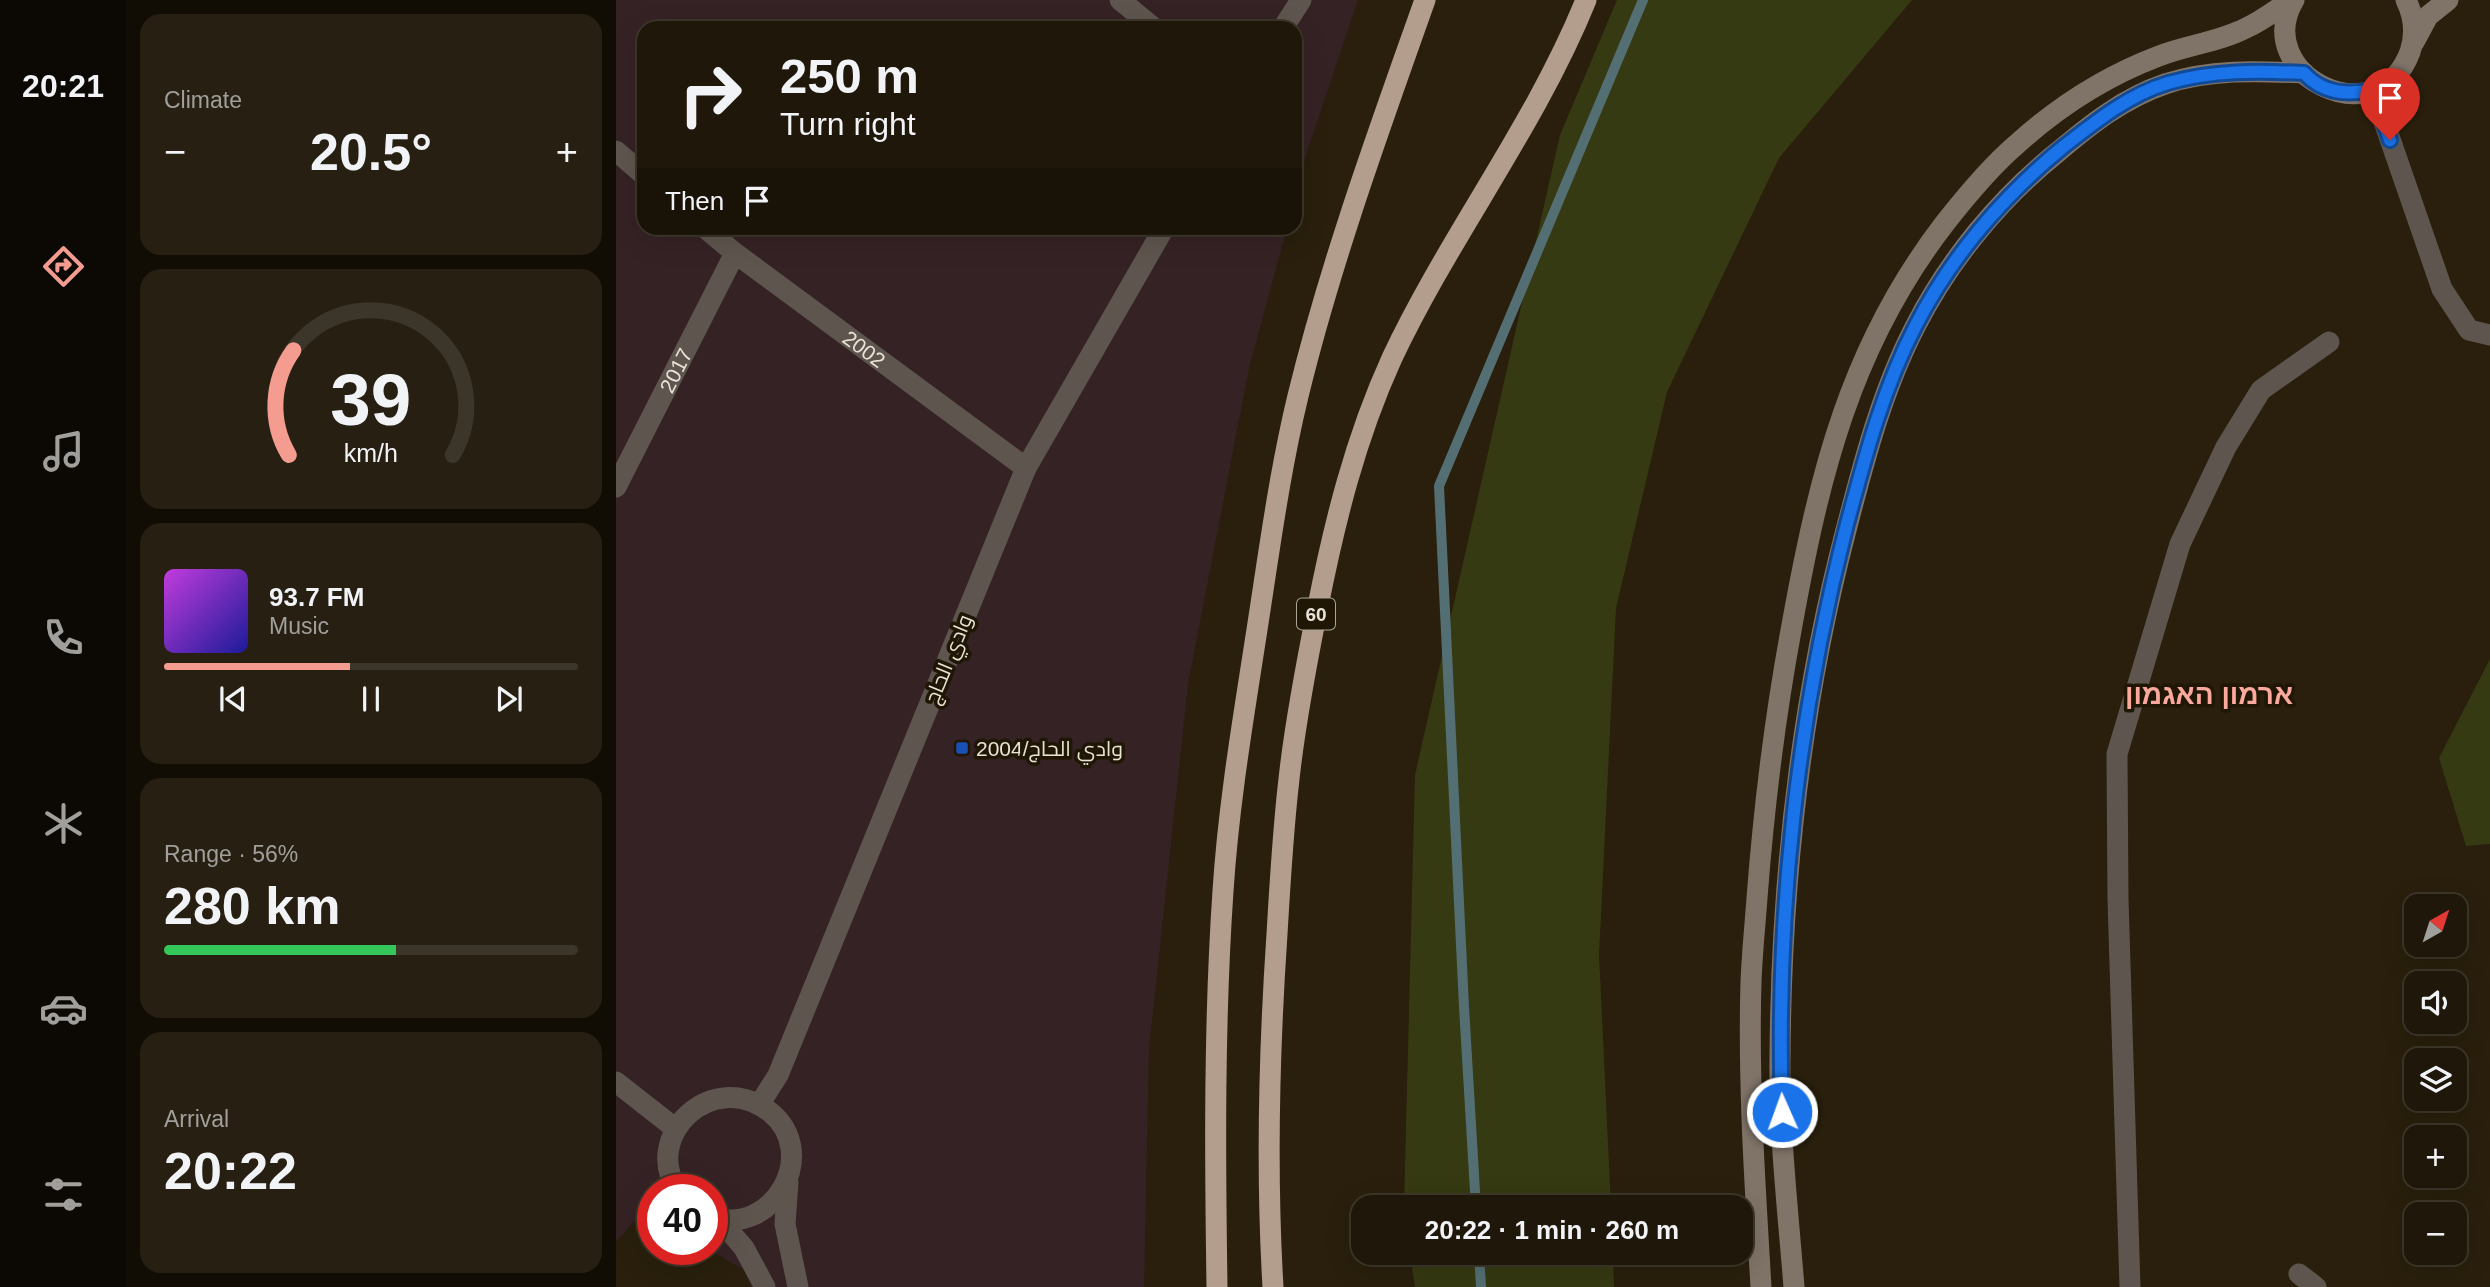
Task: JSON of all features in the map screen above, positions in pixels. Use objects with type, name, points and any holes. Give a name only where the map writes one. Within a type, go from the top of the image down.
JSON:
[{"type":"highway","points":[[1217,1287],[1217,1009],[1223,889],[1235,770],[1278,496],[1298,396],[1326,297],[1372,149],[1425,0]]},
{"type":"highway","name":"60","points":[[1273,1287],[1269,1134],[1272,1009],[1289,776],[1308,656],[1340,501],[1362,431],[1392,359],[1432,279],[1540,96],[1586,0]]},
{"type":"street","points":[[1120,0],[1146,21]]},
{"type":"street","points":[[1288,21],[1301,0]]},
{"type":"street","points":[[2293,0],[2286,27],[2288,48],[2297,67],[2312,82],[2332,91],[2352,94],[2373,90],[2391,79],[2405,64],[2428,16],[2448,0]]},
{"type":"street","points":[[1761,1287],[1752,1114],[1751,980],[1765,795],[1777,706],[1814,514],[1839,424],[1864,356],[1894,296],[1930,242],[1969,191],[2016,144],[2067,103],[2113,75],[2161,54],[2245,29],[2293,0]]},
{"type":"street","points":[[2406,0],[2414,23],[2413,44]]},
{"type":"street","points":[[1794,1287],[1783,1165],[1780,1059],[1793,829],[1803,741],[1835,570],[1885,394],[1915,326],[1952,265],[1992,214],[2029,176],[2095,122],[2135,96],[2166,84],[2192,78],[2255,71],[2304,73]]},
{"type":"street","points":[[2373,90],[2442,289],[2469,330],[2490,335]]},
{"type":"street","points":[[616,151],[637,169]]},
{"type":"street","name":"2002","points":[[713,235],[735,254],[1026,468]]},
{"type":"street","name":"وادي الحاج","points":[[759,1105],[778,1075],[1026,468],[1160,235]]},
{"type":"street","name":"2017","points":[[616,486],[735,254]]},
{"type":"street","points":[[2130,1287],[2118,899],[2117,754],[2180,544],[2226,447],[2261,390],[2329,342]]},
{"type":"street","points":[[616,1082],[676,1129]]},
{"type":"street","points":[[672,1174],[669,1148],[676,1129],[687,1114],[703,1103],[722,1098],[741,1098],[759,1105],[773,1115],[784,1129],[790,1146],[792,1164],[785,1224],[797,1287]]},
{"type":"street","points":[[728,1218],[741,1219],[761,1212],[777,1199],[788,1181]]},
{"type":"street","points":[[728,1231],[744,1248],[765,1287]]},
{"type":"shaded area","points":[[616,0],[1358,0],[1302,171],[1302,21],[637,21],[637,235],[1285,235],[1249,368],[1188,684],[1149,1049],[1144,1287],[751,1287],[744,1270],[728,1261],[728,1174],[637,1174],[637,1218],[616,1242]]},
{"type":"green space","points":[[1617,0],[1912,0],[1779,158],[1667,392],[1616,608],[1599,955],[1610,1195],[1404,1195],[1415,775],[1560,135]]},
{"type":"green space","points":[[2490,659],[2490,844],[2466,846],[2439,758]]},
{"type":"green space","points":[[1412,1265],[1613,1265],[1614,1287],[1415,1287]]},
{"type":"waterway","points":[[1475,1195],[1439,486],[1643,0]]},
{"type":"waterway","points":[[1480,1265],[1481,1287]]},
{"type":"place","name":"وادي الحاج/2004","points":[[962,748]]},
{"type":"district","name":"ארמון האגמון","points":[[2209,694]]},
{"type":"route","points":[[1782,1112],[1780,1059],[1784,952],[1793,829],[1801,754],[1835,570],[1885,394],[1915,326],[1952,265],[1992,214],[2039,167],[2095,122],[2135,96],[2166,84],[2204,75],[2255,71],[2304,73],[2312,82],[2332,91],[2352,94],[2373,90],[2390,140]]}]
